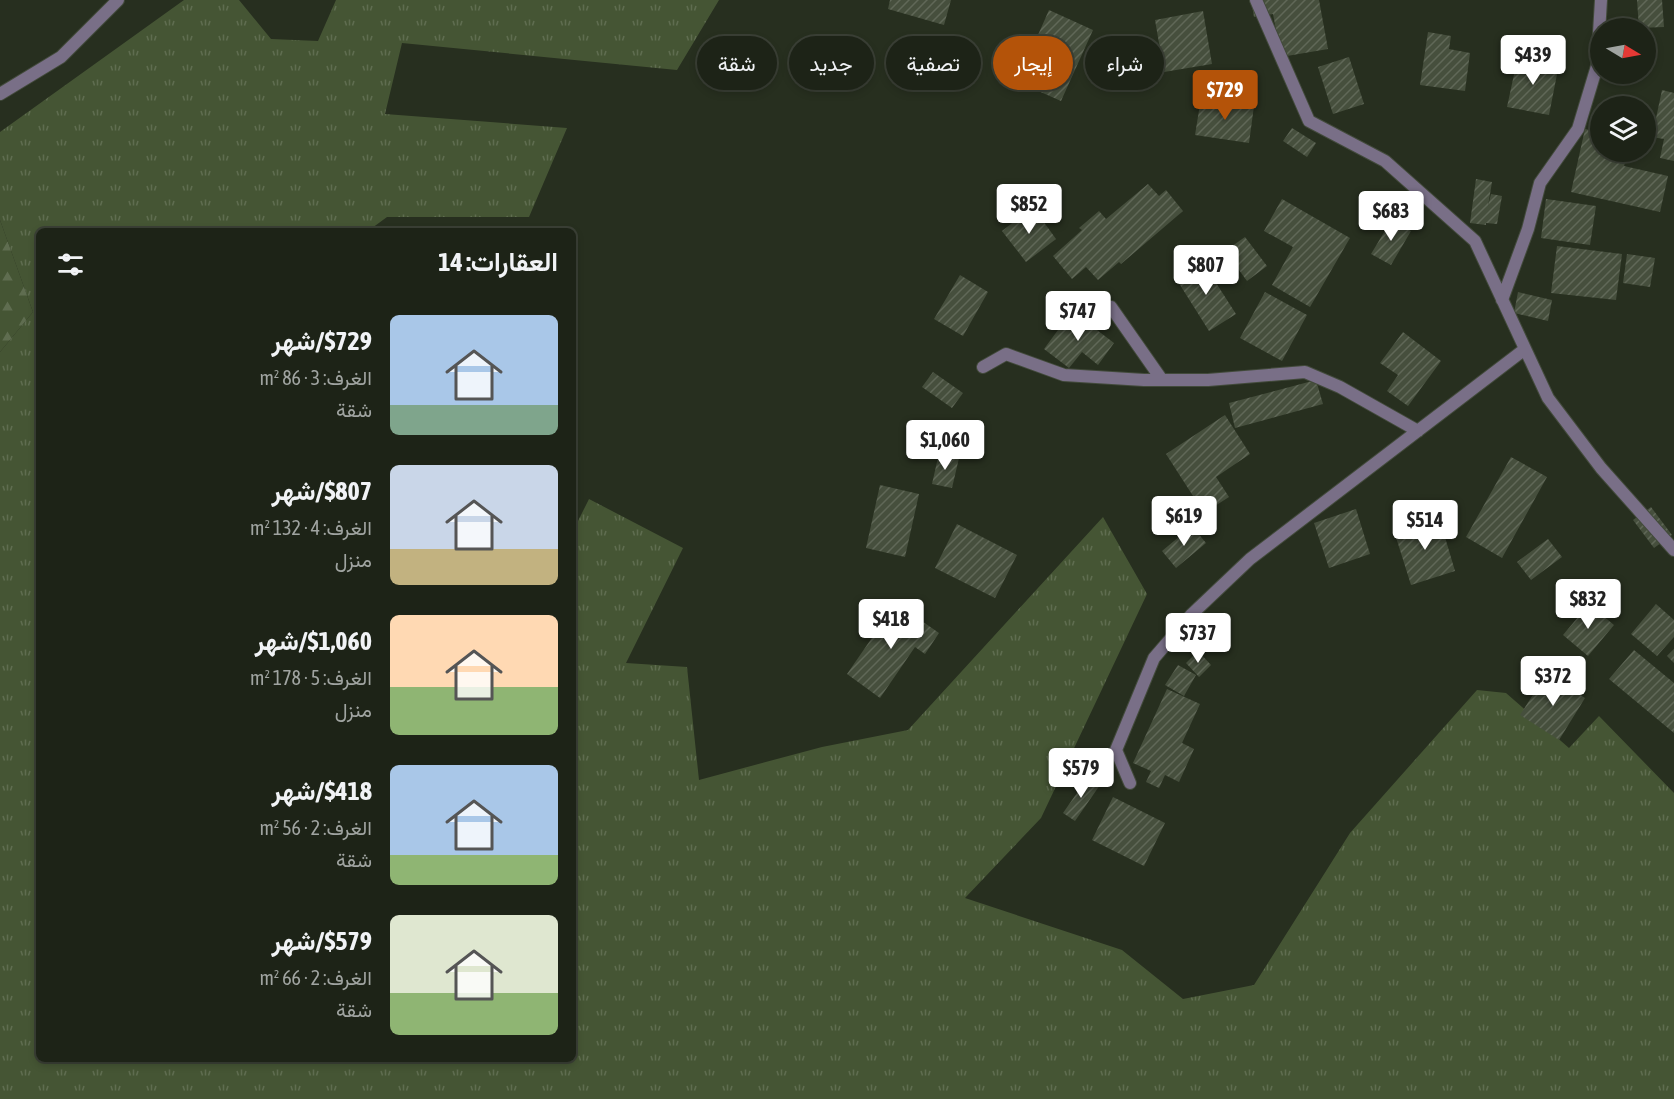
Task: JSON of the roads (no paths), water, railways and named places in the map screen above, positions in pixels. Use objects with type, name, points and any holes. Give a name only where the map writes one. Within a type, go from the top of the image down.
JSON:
[{"type":"street","points":[[0,94],[60,57],[118,0]]},
{"type":"street","points":[[1256,0],[1309,122],[1384,161],[1475,241],[1548,398],[1601,468],[1674,550]]},
{"type":"street","points":[[1502,300],[1528,229],[1540,183],[1578,129],[1597,66],[1600,0]]},
{"type":"street","points":[[1111,307],[1162,380]]},
{"type":"street","points":[[1130,783],[1116,750],[1154,658],[1192,614],[1250,559],[1525,349]]},
{"type":"street","points":[[983,367],[1006,354],[1064,375],[1208,380],[1305,372],[1340,387],[1418,431]]}]
